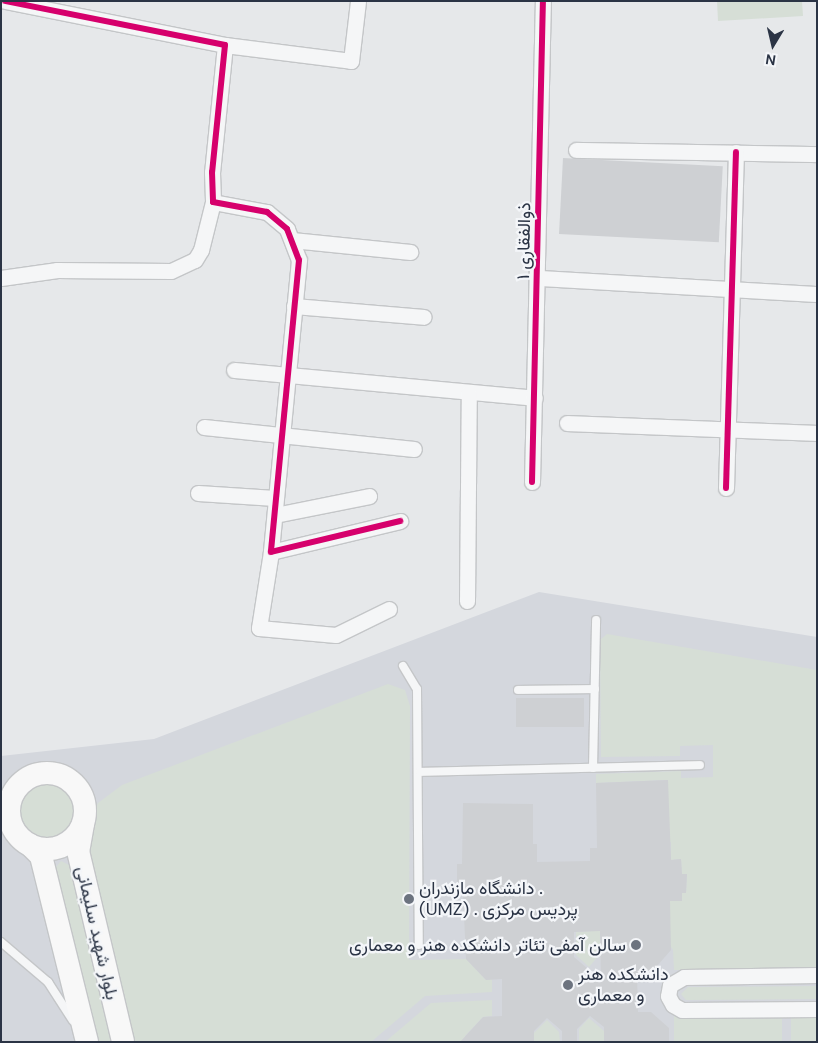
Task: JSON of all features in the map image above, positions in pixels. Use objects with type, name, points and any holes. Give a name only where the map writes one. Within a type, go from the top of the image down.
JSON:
[{"type":"main road","points":[[50,773],[71,782],[84,801],[83,824],[73,838],[58,847],[30,845],[16,834],[8,812],[15,790],[32,775],[50,773]]},
{"type":"main road","name":"بلوار شهید سلیمانی","points":[[83,824],[78,851],[124,1042]]},
{"type":"main road","name":"بلوار شهید سلیمانی","points":[[30,845],[41,856],[87,1042]]},
{"type":"street","points":[[5,1],[225,45],[351,61],[358,1]]},
{"type":"street","name":"ذوالفقاری ۱","points":[[532,482],[539,278],[543,1]]},
{"type":"street","points":[[1,278],[41,271],[171,271],[195,260],[201,250],[213,202],[212,172],[225,45]]},
{"type":"street","points":[[576,150],[817,154]]},
{"type":"street","points":[[726,488],[734,290],[736,152]]},
{"type":"street","points":[[213,202],[268,212],[287,229],[299,260],[280,435],[271,552],[259,628],[336,635],[389,609]]},
{"type":"street","points":[[292,240],[410,252]]},
{"type":"street","points":[[539,278],[817,294]]},
{"type":"street","points":[[294,306],[424,317]]},
{"type":"street","points":[[234,370],[535,398]]},
{"type":"street","points":[[467,602],[469,392]]},
{"type":"street","points":[[567,423],[817,433]]},
{"type":"street","points":[[204,427],[414,449]]},
{"type":"street","points":[[198,493],[275,498]]},
{"type":"street","points":[[275,515],[369,496]]},
{"type":"street","points":[[271,552],[400,521]]},
{"type":"street","points":[[817,975],[684,977],[670,985],[668,996],[672,1005],[682,1010],[817,1009]]},
{"type":"lane","points":[[593,768],[596,620]]},
{"type":"lane","points":[[403,666],[417,689],[420,772],[419,945]]},
{"type":"lane","points":[[518,690],[594,689]]},
{"type":"lane","points":[[420,772],[700,764]]},
{"type":"lane","points":[[1,942],[48,982],[87,1042]]},
{"type":"shaded area","points":[[717,1],[802,1],[803,16],[718,21]]},
{"type":"shaded area","name":"دانشگاه مازندران . (UMZ) . پردیس مرکزی","points":[[539,592],[817,637],[817,1042],[1,1042],[1,756],[154,739]]},
{"type":"shaded area","points":[[607,634],[817,670],[817,969],[674,970],[673,950],[646,908],[670,907],[670,901],[681,901],[682,893],[686,893],[687,874],[682,874],[681,859],[671,860],[671,842],[656,842],[668,816],[668,780],[596,783],[596,774],[681,771],[681,778],[713,777],[713,745],[680,746],[680,756],[601,757],[600,640]]},
{"type":"shaded area","points":[[388,684],[405,690],[410,706],[409,960],[466,959],[486,980],[492,979],[492,992],[425,996],[371,1042],[132,1042],[89,858],[89,821],[98,803],[122,785]]},
{"type":"shaded area","points":[[47,783],[57,785],[66,791],[72,800],[74,810],[72,820],[66,829],[57,835],[47,837],[37,835],[28,829],[22,820],[20,810],[22,800],[28,791],[37,785]]},
{"type":"shaded area","points":[[61,861],[69,865],[112,1042],[99,1042],[56,867]]},
{"type":"shaded area","points":[[592,925],[600,925],[600,954],[589,967],[576,955],[576,932],[592,931]]},
{"type":"shaded area","points":[[817,986],[817,999],[686,1000],[681,994],[688,987]]},
{"type":"shaded area","points":[[492,1000],[492,1016],[483,1017],[465,1036],[465,1042],[385,1042],[431,1003]]},
{"type":"shaded area","points":[[674,1015],[782,1015],[782,1042],[674,1042]]},
{"type":"shaded area","points":[[791,1015],[817,1015],[817,1042],[791,1042]]},
{"type":"shaded area","points":[[589,1018],[604,1031],[604,1042],[579,1042],[579,1029]]},
{"type":"shaded area","points":[[547,1020],[559,1032],[560,1042],[534,1042],[534,1033]]},
{"type":"building","points":[[563,158],[723,166],[719,242],[559,234]]},
{"type":"building","points":[[516,698],[584,698],[584,727],[516,727]]},
{"type":"building","points":[[668,780],[671,860],[681,859],[682,874],[687,874],[686,893],[682,893],[682,901],[670,901],[671,950],[650,974],[637,974],[638,1012],[651,1012],[669,1028],[669,1042],[604,1042],[604,1027],[590,1016],[577,1029],[577,1042],[562,1042],[562,1031],[547,1018],[534,1031],[534,1042],[460,1042],[483,1017],[502,1016],[502,979],[486,980],[466,959],[463,893],[457,893],[457,864],[462,864],[463,803],[533,804],[533,844],[537,844],[537,862],[590,861],[590,848],[597,848],[596,783]],"holes":[[[600,931],[601,980],[574,957],[574,932]]]},
{"type":"cycle path","points":[[5,1],[225,45],[212,172],[213,202],[267,212],[287,229],[299,260],[271,552],[400,521]]},
{"type":"cycle path","points":[[532,482],[543,1]]},
{"type":"cycle path","points":[[726,488],[736,152]]},
{"type":"place","name":"دانشگاه مازندران . (UMZ) . پردیس مرکزی","points":[[409,899]]},
{"type":"place","name":"سالن آمفی تئاتر دانشکده هنر و معماری","points":[[636,945]]},
{"type":"place","name":"دانشکده هنر و معماری","points":[[568,985]]}]
